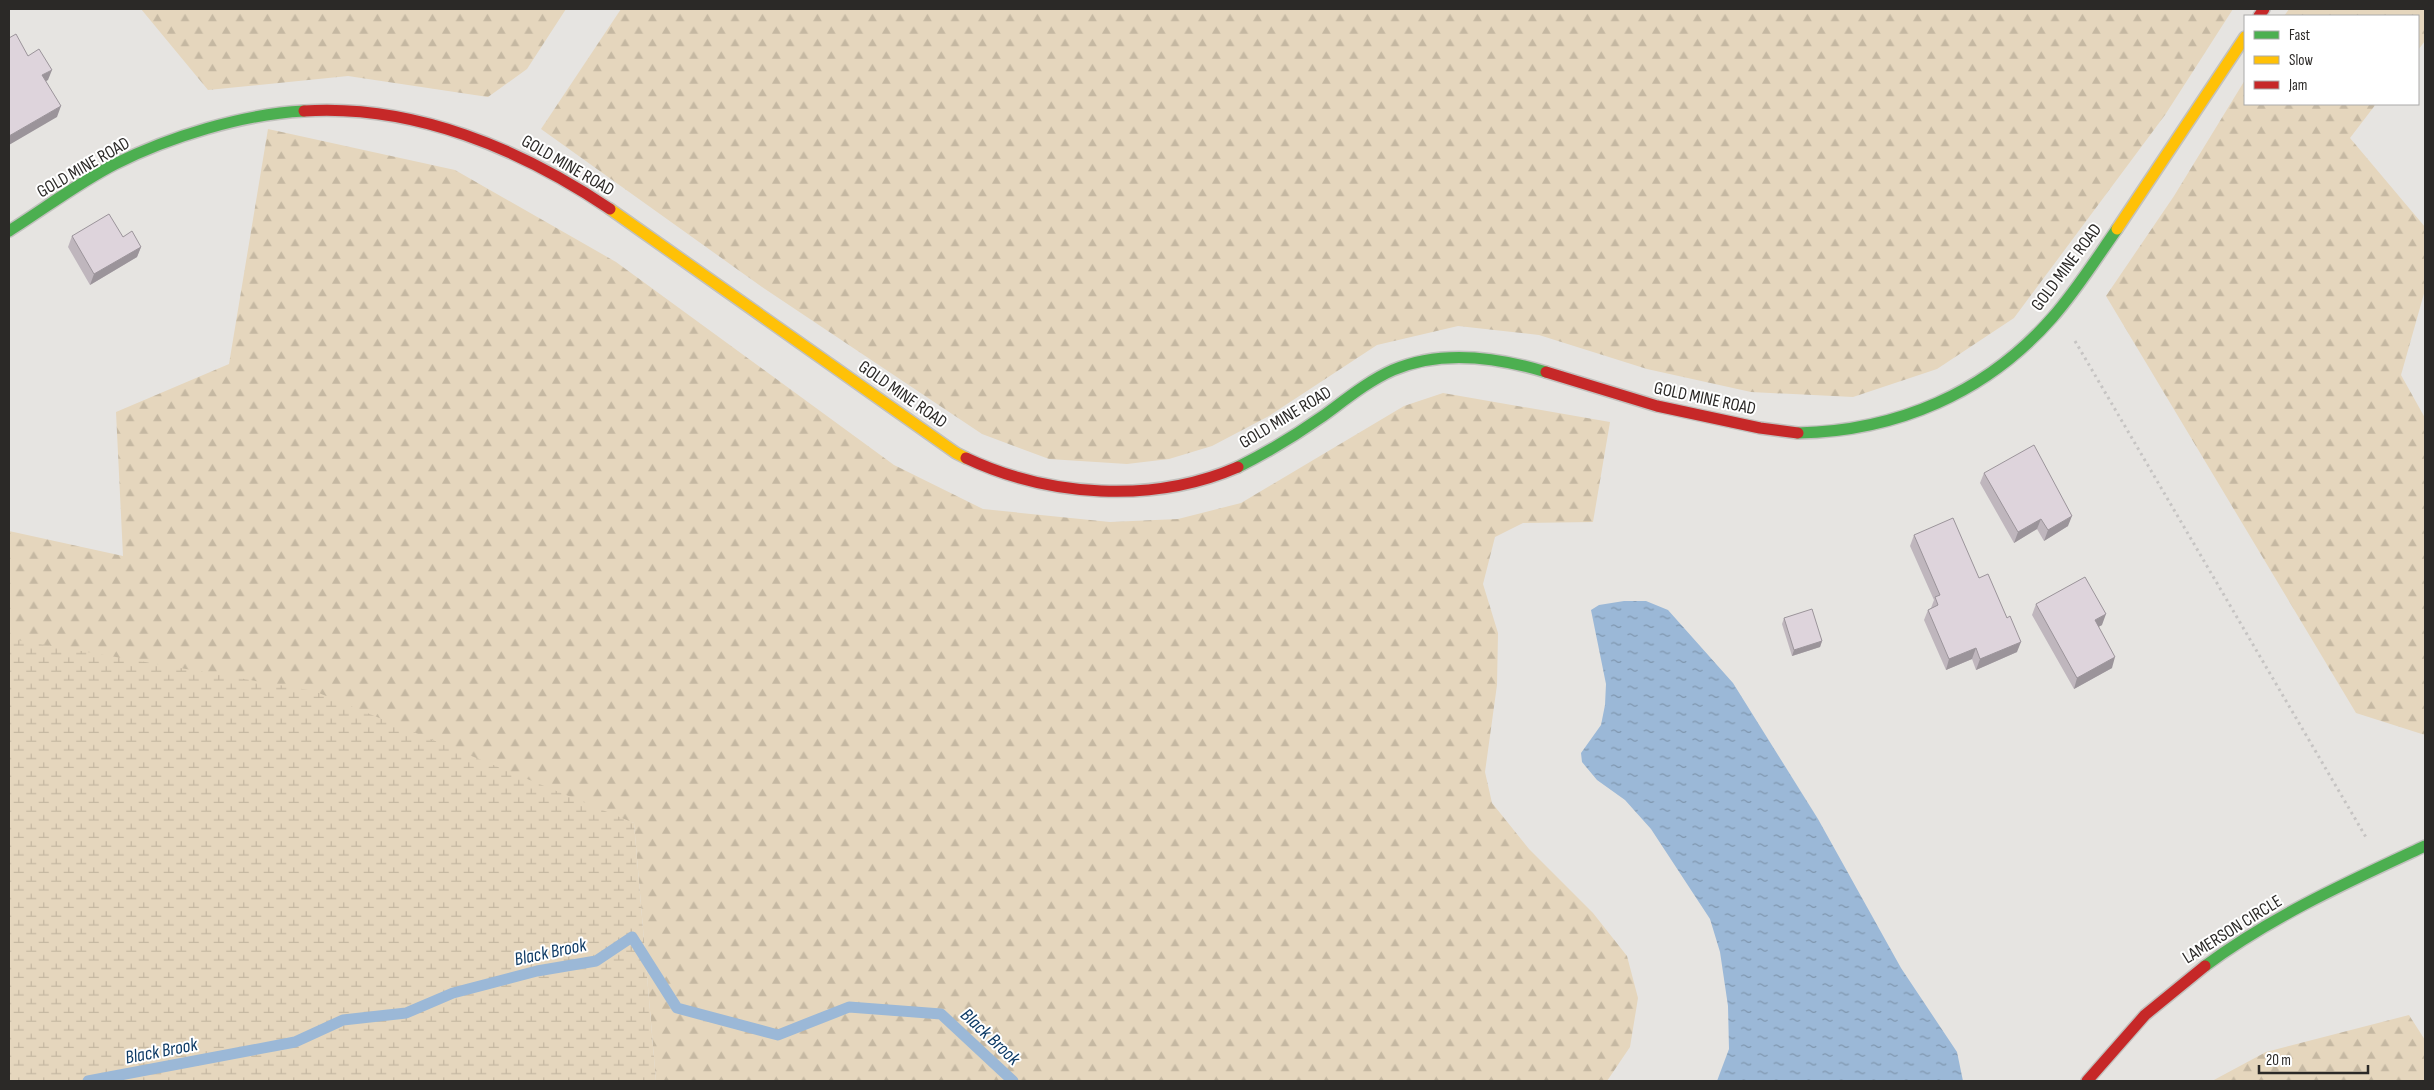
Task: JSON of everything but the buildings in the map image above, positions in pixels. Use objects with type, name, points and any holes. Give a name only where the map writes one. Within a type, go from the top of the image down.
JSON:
[{"type":"street","name":"GOLD MINE ROAD","points":[[9,231],[114,166],[155,147],[199,134],[253,119],[302,111],[341,110],[408,117],[458,130],[491,142],[542,167],[590,196],[956,453],[1007,475],[1066,489],[1116,491],[1165,487],[1212,476],[1264,454],[1393,370],[1410,364],[1453,356],[1505,360],[1541,369],[1662,408],[1752,427],[1795,433],[1828,432],[1863,427],[1902,416],[1938,402],[1996,369],[2030,341],[2052,318],[2093,264],[2244,38]]},
{"type":"street","name":"LAMERSON CIRCLE","points":[[2087,1081],[2143,1018],[2197,971],[2259,930],[2382,866],[2425,846]]},
{"type":"path","points":[[2052,318],[2074,340],[2382,866]]},
{"type":"green space","points":[[141,9],[566,9],[527,69],[488,97],[348,76],[208,90]]},
{"type":"green space","points":[[621,9],[2233,9],[2165,115],[2014,318],[1937,369],[1853,397],[1751,392],[1647,369],[1539,335],[1458,326],[1377,345],[1269,416],[1212,446],[1169,459],[1127,464],[1049,459],[982,434],[762,287],[541,129]]},
{"type":"green space","points":[[2289,9],[2425,9],[2425,41],[2419,49],[2419,15],[2285,15]]},
{"type":"green space","points":[[2244,82],[2244,105],[2375,105],[2350,138],[2425,227],[2425,290],[2401,375],[2425,418],[2425,735],[2356,713],[2106,296],[2174,196]]},
{"type":"green space","points":[[268,129],[455,170],[616,262],[894,465],[983,509],[1110,522],[1178,519],[1241,503],[1404,406],[1443,393],[1610,422],[1593,522],[1523,523],[1495,537],[1483,584],[1498,633],[1497,685],[1485,772],[1492,803],[1529,849],[1593,913],[1627,956],[1638,998],[1630,1047],[1607,1081],[656,1081],[634,823],[9,641],[9,531],[123,556],[116,412],[229,364]]},
{"type":"green space","points":[[11,639],[314,691],[634,823],[656,1081],[9,1081],[9,641]]},
{"type":"green space","points":[[2409,1015],[2425,1040],[2425,1081],[2212,1081],[2266,1052]]},
{"type":"water","points":[[1624,601],[1646,601],[1668,610],[1733,683],[1818,819],[1901,968],[1957,1052],[1963,1081],[1717,1081],[1729,1049],[1728,1006],[1720,952],[1710,919],[1651,829],[1625,800],[1597,780],[1582,762],[1581,753],[1601,725],[1605,705],[1606,684],[1591,610],[1599,605]]},
{"type":"waterway","name":"Black Brook","points":[[88,1081],[295,1042],[343,1020],[406,1013],[453,993],[537,971],[596,961],[632,937],[677,1008],[778,1035],[849,1007],[941,1014],[1013,1081]]},
{"type":"traffic: fast","points":[[9,231],[101,171],[136,154],[207,128],[256,117],[304,111]]},
{"type":"traffic: fast","points":[[1798,433],[1835,431],[1870,425],[1904,416],[1937,403],[1969,387],[2026,344],[2052,318],[2078,286],[2117,229]]},
{"type":"traffic: fast","points":[[1238,467],[1292,437],[1375,380],[1393,370],[1412,363],[1450,357],[1489,359],[1546,372]]},
{"type":"traffic: fast","points":[[2205,966],[2284,915],[2425,846]]},
{"type":"traffic: slow","points":[[2117,229],[2244,38]]},
{"type":"traffic: slow","points":[[610,209],[956,453],[966,458]]},
{"type":"traffic: jam","points":[[2260,15],[2264,9]]},
{"type":"traffic: jam","points":[[304,111],[345,111],[386,115],[426,123],[465,135],[540,167],[610,209]]},
{"type":"traffic: jam","points":[[1546,372],[1657,406],[1760,428],[1798,433]]},
{"type":"traffic: jam","points":[[966,458],[998,471],[1032,481],[1066,488],[1101,491],[1136,491],[1171,487],[1205,479],[1238,467]]},
{"type":"traffic: jam","points":[[2087,1081],[2145,1015],[2205,966]]}]
